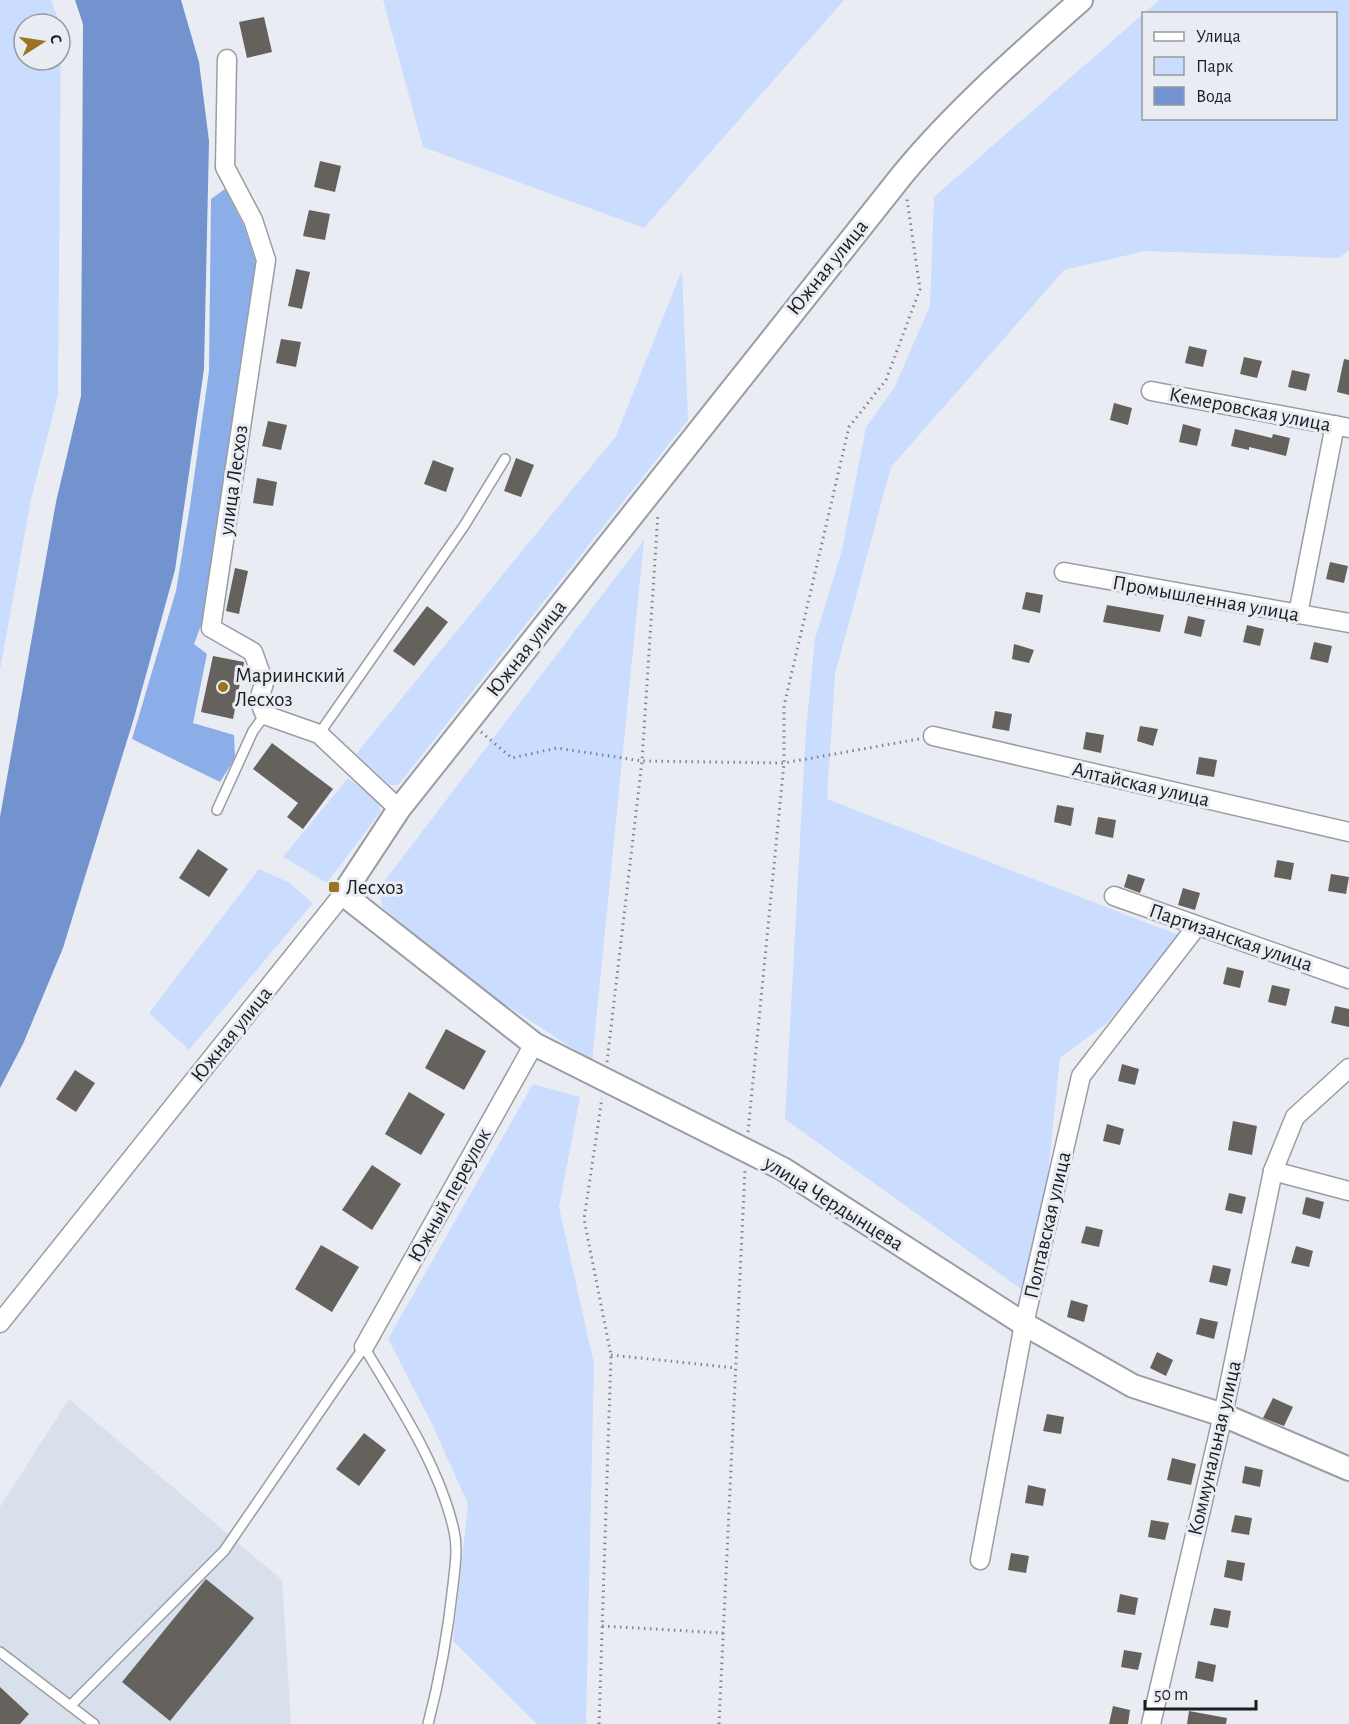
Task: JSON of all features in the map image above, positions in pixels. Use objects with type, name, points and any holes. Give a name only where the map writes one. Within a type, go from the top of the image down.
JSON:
[{"type":"street","name":"Южная улица","points":[[0,1323],[342,894],[399,809],[469,720],[933,137],[1021,53],[1081,0]]},
{"type":"street","name":"улица Лесхоз","points":[[227,60],[225,167],[253,220],[266,260],[211,628],[253,652],[264,683],[259,700],[265,715]]},
{"type":"street","name":"Кемеровская улица","points":[[1151,391],[1342,427]]},
{"type":"street","points":[[1298,614],[1342,427]]},
{"type":"street","name":"Промышленная улица","points":[[1064,572],[1349,623]]},
{"type":"street","points":[[265,715],[319,734],[399,809]]},
{"type":"street","name":"Алтайская улица","points":[[933,736],[1349,832]]},
{"type":"street","name":"улица Чердынцева","points":[[342,894],[534,1044],[783,1169],[1024,1324],[1133,1386],[1223,1415],[1349,1469]]},
{"type":"street","name":"Партизанская улица","points":[[1114,896],[1349,979]]},
{"type":"street","name":"Полтавская улица","points":[[980,1560],[1024,1324],[1081,1076],[1197,926]]},
{"type":"street","name":"Южный переулок","points":[[364,1347],[534,1044]]},
{"type":"street","name":"Коммунальная улица","points":[[1151,1724],[1223,1415],[1273,1171],[1295,1117],[1349,1068]]},
{"type":"street","points":[[1273,1171],[1349,1191]]},
{"type":"lane","points":[[319,734],[458,536],[505,459]]},
{"type":"lane","points":[[217,810],[254,731],[265,715]]},
{"type":"lane","points":[[72,1704],[224,1551],[364,1347],[406,1417],[439,1486],[454,1531],[456,1556],[448,1634],[428,1724]]},
{"type":"lane","points":[[0,1652],[72,1704],[94,1724]]},
{"type":"path","points":[[719,1724],[746,1150],[784,763],[784,706],[849,427],[886,380],[920,289],[903,174]]},
{"type":"path","points":[[469,720],[512,758],[557,748],[642,761],[784,763],[933,736]]},
{"type":"path","points":[[611,1355],[736,1368]]},
{"type":"path","points":[[602,1626],[724,1634]]},
{"type":"shaded area","points":[[225,189],[244,226],[258,269],[203,620],[194,644],[207,654],[193,723],[234,735],[235,758],[220,782],[132,739],[176,591],[209,371],[211,199]]},
{"type":"shaded area","points":[[69,1399],[282,1580],[291,1724],[0,1724],[0,1507]]},
{"type":"green space","points":[[0,0],[51,0],[56,12],[12,12],[12,72],[61,72],[58,395],[31,499],[0,670]]},
{"type":"green space","points":[[383,0],[844,0],[644,228],[423,147]]},
{"type":"green space","points":[[1159,0],[1349,0],[1349,250],[1339,258],[1145,251],[1064,270],[891,467],[835,674],[827,799],[1181,936],[1107,1023],[1060,1058],[1035,1299],[785,1119],[806,729],[815,639],[842,550],[866,427],[894,388],[930,306],[934,197],[1142,15],[1142,120],[1337,120],[1337,12],[1145,12]]},
{"type":"green space","points":[[682,270],[688,420],[398,785],[389,785],[356,754],[616,436]]},
{"type":"green space","points":[[644,540],[592,1061],[477,986],[382,907],[380,887]]},
{"type":"green space","points":[[348,778],[377,800],[381,811],[327,883],[283,857]]},
{"type":"green space","points":[[259,869],[288,882],[313,903],[189,1050],[149,1013]]},
{"type":"green space","points":[[533,1084],[580,1097],[559,1207],[594,1364],[586,1724],[537,1724],[453,1641],[468,1504],[432,1424],[388,1339]]},
{"type":"water","points":[[75,0],[181,0],[199,62],[209,141],[204,369],[175,570],[134,718],[63,948],[23,1044],[0,1088],[0,817],[56,502],[81,396],[83,24]]},
{"type":"building","points":[[264,17],[272,52],[247,58],[239,22]]},
{"type":"building","points":[[320,161],[341,166],[335,192],[314,187]]},
{"type":"building","points":[[309,210],[330,214],[325,240],[303,236]]},
{"type":"building","points":[[296,269],[310,272],[302,309],[288,306]]},
{"type":"building","points":[[281,339],[301,342],[296,367],[276,363]]},
{"type":"building","points":[[1189,346],[1207,350],[1203,367],[1185,363]]},
{"type":"building","points":[[1244,357],[1262,361],[1257,378],[1240,374]]},
{"type":"building","points":[[1344,359],[1349,360],[1349,395],[1337,392]]},
{"type":"building","points":[[1292,370],[1310,374],[1306,391],[1288,387]]},
{"type":"building","points":[[1114,403],[1132,408],[1128,425],[1110,420]]},
{"type":"building","points":[[268,421],[287,425],[281,450],[262,446]]},
{"type":"building","points":[[1183,424],[1201,429],[1197,446],[1179,442]]},
{"type":"building","points":[[1235,429],[1272,438],[1273,434],[1290,438],[1286,456],[1249,447],[1249,450],[1231,446]]},
{"type":"building","points":[[516,458],[534,465],[521,497],[504,491]]},
{"type":"building","points":[[433,460],[454,468],[446,492],[424,484]]},
{"type":"building","points":[[257,478],[277,482],[273,506],[253,503]]},
{"type":"building","points":[[1330,562],[1348,566],[1344,583],[1326,579]]},
{"type":"building","points":[[235,568],[248,571],[239,614],[226,611]]},
{"type":"building","points":[[1026,592],[1043,595],[1040,613],[1022,609]]},
{"type":"building","points":[[1107,605],[1164,615],[1160,632],[1103,622]]},
{"type":"building","points":[[427,606],[448,622],[414,666],[393,651]]},
{"type":"building","points":[[1188,616],[1205,620],[1201,637],[1184,633]]},
{"type":"building","points":[[1247,625],[1264,629],[1260,646],[1243,642]]},
{"type":"building","points":[[1314,642],[1332,646],[1328,663],[1310,659]]},
{"type":"building","points":[[1014,644],[1034,650],[1029,663],[1012,659]]},
{"type":"building","name":"Мариинский Лесхоз","points":[[213,656],[244,662],[233,719],[201,712]]},
{"type":"building","points":[[995,711],[1012,714],[1009,731],[992,728]]},
{"type":"building","points":[[1140,726],[1158,729],[1153,746],[1137,741]]},
{"type":"building","points":[[1086,732],[1104,735],[1101,753],[1083,749]]},
{"type":"building","points":[[272,743],[333,789],[303,829],[287,817],[298,803],[253,769]]},
{"type":"building","points":[[1199,757],[1217,760],[1214,777],[1196,774]]},
{"type":"building","points":[[1057,805],[1074,808],[1071,826],[1054,822]]},
{"type":"building","points":[[1098,817],[1116,820],[1113,838],[1095,834]]},
{"type":"building","points":[[198,849],[228,869],[209,897],[179,878]]},
{"type":"building","points":[[1277,860],[1294,863],[1291,880],[1274,877]]},
{"type":"building","points":[[1128,874],[1145,879],[1140,893],[1124,887]]},
{"type":"building","points":[[1331,874],[1349,877],[1346,894],[1328,891]]},
{"type":"building","points":[[1183,888],[1200,893],[1195,910],[1178,905]]},
{"type":"building","points":[[1227,967],[1244,971],[1240,988],[1223,984]]},
{"type":"building","points":[[1272,985],[1290,989],[1286,1006],[1268,1002]]},
{"type":"building","points":[[1335,1006],[1349,1009],[1349,1027],[1331,1023]]},
{"type":"building","points":[[446,1029],[486,1051],[464,1090],[425,1068]]},
{"type":"building","points":[[1122,1064],[1139,1069],[1135,1085],[1118,1081]]},
{"type":"building","points":[[75,1070],[95,1083],[76,1112],[56,1099]]},
{"type":"building","points":[[409,1092],[445,1114],[421,1155],[385,1134]]},
{"type":"building","points":[[1233,1121],[1257,1126],[1252,1155],[1228,1150]]},
{"type":"building","points":[[1107,1124],[1124,1129],[1120,1145],[1103,1141]]},
{"type":"building","points":[[372,1165],[401,1184],[372,1230],[342,1210]]},
{"type":"building","points":[[1229,1193],[1246,1197],[1242,1214],[1225,1210]]},
{"type":"building","points":[[1306,1197],[1324,1202],[1320,1219],[1302,1214]]},
{"type":"building","points":[[1086,1226],[1103,1230],[1099,1247],[1081,1243]]},
{"type":"building","points":[[321,1245],[359,1267],[332,1312],[295,1289]]},
{"type":"building","points":[[1296,1246],[1313,1251],[1309,1267],[1291,1263]]},
{"type":"building","points":[[1213,1265],[1231,1269],[1227,1286],[1209,1282]]},
{"type":"building","points":[[1071,1300],[1088,1305],[1084,1322],[1067,1317]]},
{"type":"building","points":[[1200,1318],[1218,1322],[1214,1339],[1196,1334]]},
{"type":"building","points":[[1157,1352],[1173,1360],[1166,1376],[1150,1368]]},
{"type":"building","points":[[1273,1398],[1293,1407],[1284,1426],[1263,1418]]},
{"type":"building","points":[[1047,1414],[1064,1417],[1061,1434],[1043,1431]]},
{"type":"building","points":[[364,1433],[386,1450],[359,1486],[336,1469]]},
{"type":"building","points":[[1172,1458],[1196,1464],[1191,1485],[1167,1480]]},
{"type":"building","points":[[1245,1466],[1263,1470],[1260,1487],[1242,1483]]},
{"type":"building","points":[[1028,1485],[1046,1489],[1043,1506],[1025,1503]]},
{"type":"building","points":[[1235,1515],[1252,1518],[1249,1535],[1231,1532]]},
{"type":"building","points":[[1151,1520],[1169,1523],[1165,1540],[1148,1537]]},
{"type":"building","points":[[1011,1553],[1029,1556],[1026,1573],[1008,1570]]},
{"type":"building","points":[[1227,1560],[1245,1563],[1242,1581],[1224,1577]]},
{"type":"building","points":[[206,1579],[254,1618],[170,1721],[122,1682]]},
{"type":"building","points":[[1120,1594],[1138,1598],[1135,1615],[1117,1612]]},
{"type":"building","points":[[1214,1608],[1231,1611],[1228,1628],[1210,1625]]},
{"type":"building","points":[[1124,1650],[1142,1653],[1138,1670],[1121,1667]]},
{"type":"building","points":[[1198,1661],[1216,1665],[1213,1682],[1195,1678]]},
{"type":"building","points":[[0,1687],[29,1714],[20,1724],[0,1724]]},
{"type":"building","points":[[1113,1706],[1130,1710],[1128,1724],[1109,1724]]},
{"type":"building","points":[[1189,1711],[1227,1718],[1226,1724],[1187,1724]]},
{"type":"place","name":"Мариинский Лесхоз","points":[[223,687]]},
{"type":"place","name":"Лесхоз","points":[[334,887]]}]
